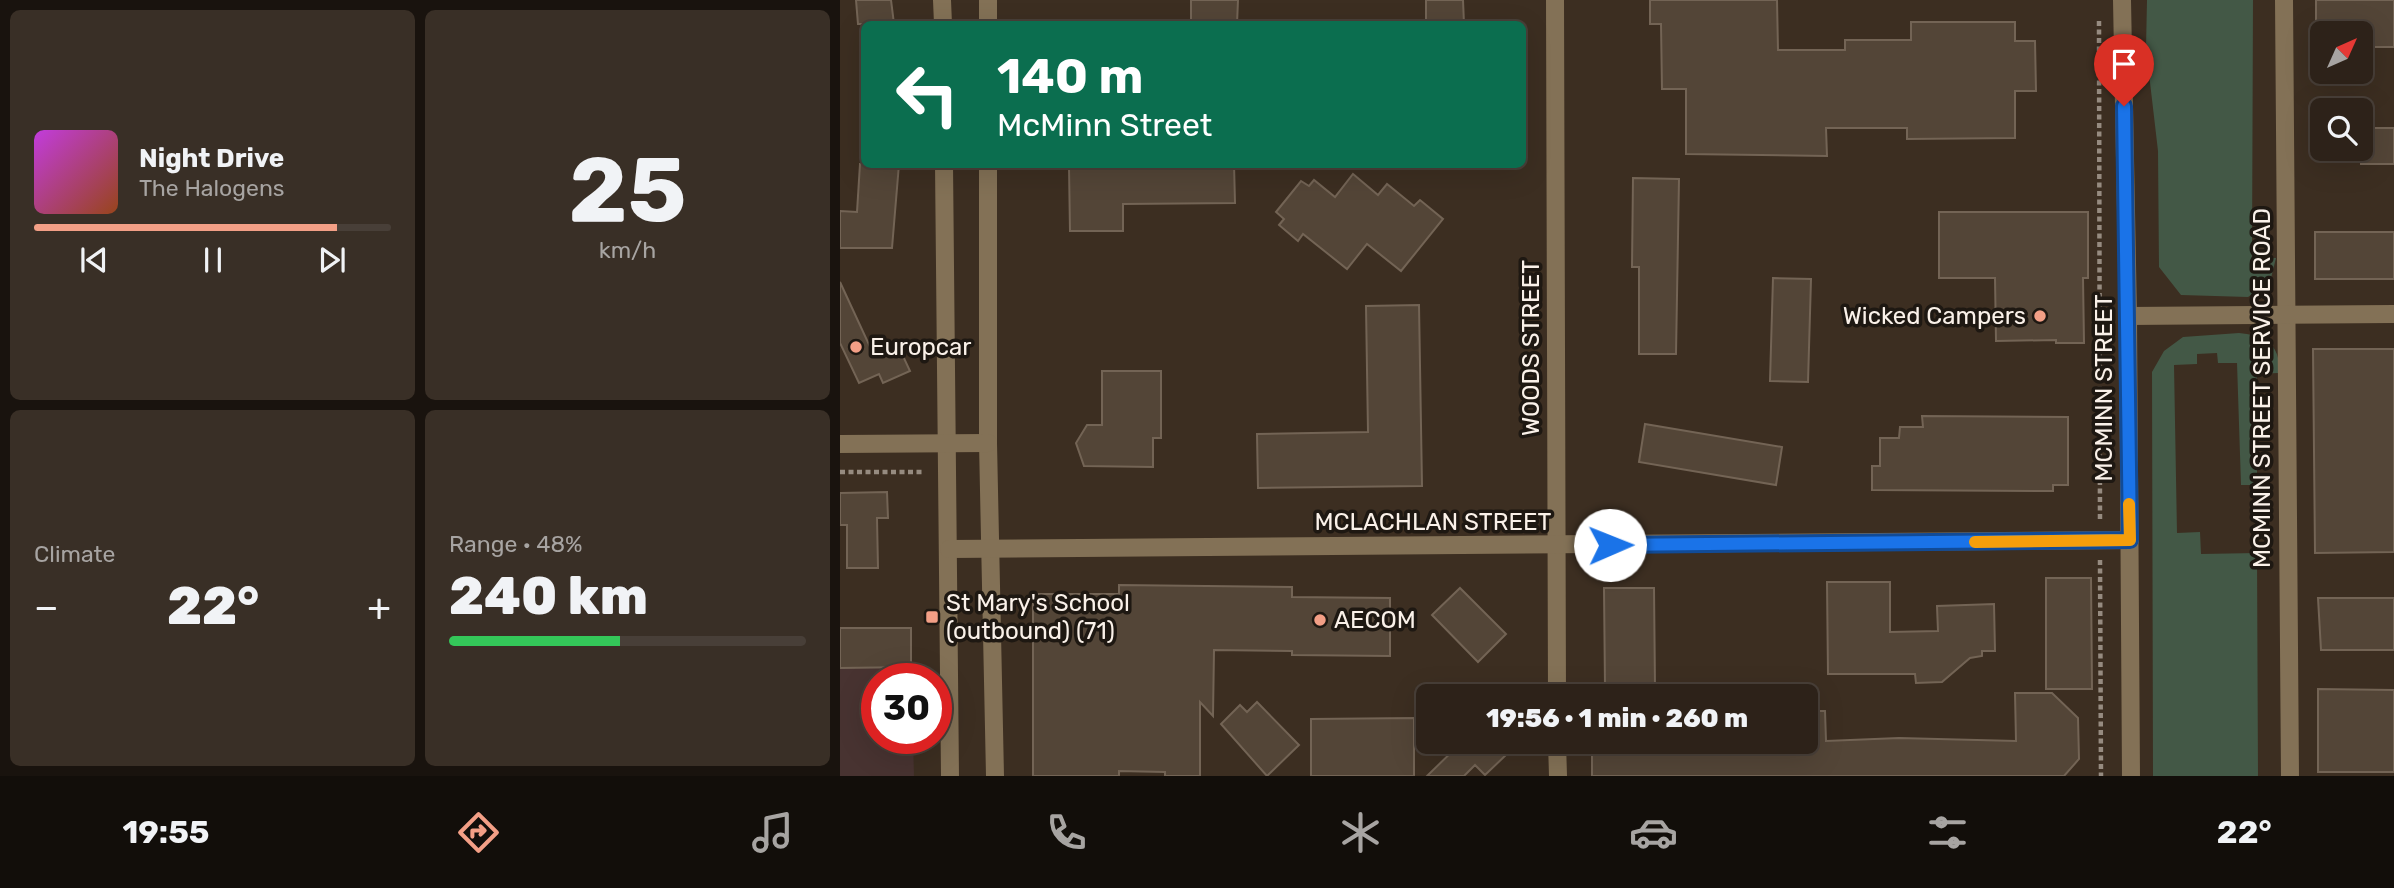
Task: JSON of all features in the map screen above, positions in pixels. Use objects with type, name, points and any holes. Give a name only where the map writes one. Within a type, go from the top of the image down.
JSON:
[{"type":"street","points":[[942,0],[943,21]]},
{"type":"street","points":[[988,21],[989,0]]},
{"type":"street","name":"WOODS STREET","points":[[1555,0],[1557,684]]},
{"type":"street","name":"MCMINN STREET","points":[[2122,0],[2129,316],[2131,776]]},
{"type":"street","name":"MCMINN STREET SERVICE ROAD","points":[[2284,0],[2290,776]]},
{"type":"street","points":[[944,168],[950,776]]},
{"type":"street","points":[[988,168],[989,550],[995,776]]},
{"type":"street","points":[[2129,316],[2394,314]]},
{"type":"street","points":[[840,444],[988,443]]},
{"type":"street","name":"MCLACHLAN STREET","points":[[949,549],[2130,540]]},
{"type":"street","points":[[1557,754],[1558,776]]},
{"type":"path","points":[[2099,13],[2101,776]]},
{"type":"path","points":[[840,472],[923,472]]},
{"type":"shaded area","points":[[840,635],[911,635],[912,663],[861,663],[861,754],[913,754],[914,776],[840,776]]},
{"type":"green space","points":[[2147,0],[2253,0],[2252,257],[2276,258],[2270,282],[2248,297],[2181,295],[2159,267],[2158,151],[2146,48]]},
{"type":"green space","points":[[2239,333],[2256,336],[2269,343],[2279,363],[2278,373],[2257,374],[2257,485],[2241,485],[2237,363],[2218,363],[2217,353],[2197,354],[2197,364],[2174,365],[2177,533],[2200,532],[2201,554],[2257,553],[2258,776],[2153,776],[2152,372],[2164,351],[2183,337]]},
{"type":"building","points":[[856,0],[891,0],[894,21],[861,21],[861,24],[858,24]]},
{"type":"building","points":[[1191,0],[1238,0],[1237,21],[1191,21]]},
{"type":"building","points":[[1426,0],[1463,0],[1464,21],[1426,21]]},
{"type":"building","points":[[1650,0],[1777,0],[1778,50],[1845,50],[1845,40],[1911,40],[1911,22],[2015,22],[2015,41],[2035,41],[2036,91],[2015,91],[2015,138],[1907,139],[1907,128],[1826,128],[1827,156],[1686,154],[1686,89],[1662,89],[1661,24],[1650,24]]},
{"type":"building","points":[[2316,0],[2394,0],[2394,47],[2373,47],[2373,21],[2316,21]]},
{"type":"building","points":[[2373,128],[2394,128],[2394,164],[2361,164],[2361,161],[2373,161]]},
{"type":"building","points":[[860,164],[861,168],[899,168],[892,248],[840,248],[840,211],[857,212]]},
{"type":"building","points":[[1069,168],[1234,168],[1235,203],[1123,204],[1123,231],[1070,231]]},
{"type":"building","points":[[1353,174],[1378,195],[1387,184],[1414,206],[1420,200],[1443,219],[1401,271],[1367,244],[1347,269],[1303,234],[1298,241],[1279,225],[1284,219],[1276,212],[1301,181],[1309,186],[1314,180],[1335,197]]},
{"type":"building","points":[[1633,178],[1679,179],[1676,354],[1639,354],[1639,267],[1632,267]]},
{"type":"building","points":[[1939,212],[2088,212],[2088,278],[2083,278],[2084,343],[2056,343],[2056,340],[1996,341],[1995,278],[1939,278]]},
{"type":"building","points":[[2315,232],[2394,232],[2394,279],[2315,279]]},
{"type":"building","points":[[1773,278],[1811,279],[1808,382],[1770,381]]},
{"type":"building","name":"Europcar","points":[[840,282],[871,349],[896,341],[910,371],[883,383],[879,374],[859,383],[840,343]]},
{"type":"building","points":[[1419,305],[1422,486],[1258,488],[1257,434],[1368,432],[1366,306]]},
{"type":"building","points":[[2313,349],[2394,349],[2394,552],[2315,553]]},
{"type":"building","points":[[1102,371],[1161,371],[1161,438],[1153,438],[1153,467],[1084,466],[1076,443],[1087,425],[1102,425]]},
{"type":"building","points":[[1922,416],[2068,417],[2068,485],[2053,485],[2053,491],[1872,490],[1872,466],[1880,466],[1880,438],[1899,438],[1900,427],[1923,427]]},
{"type":"building","points":[[1645,424],[1782,447],[1776,485],[1639,462]]},
{"type":"building","points":[[887,492],[888,518],[877,518],[878,568],[847,568],[847,525],[840,525],[840,493]]},
{"type":"building","points":[[2046,578],[2091,578],[2092,689],[2046,689]]},
{"type":"building","points":[[1827,582],[1890,582],[1890,632],[1938,631],[1937,606],[1994,604],[1995,651],[1982,651],[1982,656],[1970,658],[1942,682],[1916,683],[1915,674],[1828,674]]},
{"type":"building","points":[[1119,585],[1292,587],[1292,597],[1390,598],[1390,656],[1292,655],[1292,651],[1214,650],[1213,716],[1200,702],[1200,776],[1165,776],[1165,772],[1119,771],[1119,776],[1033,776],[1033,594],[1119,594]]},
{"type":"building","points":[[1460,588],[1506,634],[1478,662],[1432,615]]},
{"type":"building","points":[[1604,588],[1654,588],[1655,684],[1605,684]]},
{"type":"building","points":[[2318,598],[2394,598],[2394,650],[2321,650]]},
{"type":"building","points":[[840,628],[911,628],[911,663],[861,663],[861,668],[840,668]]},
{"type":"building","points":[[2318,689],[2394,690],[2394,772],[2318,772]]},
{"type":"building","points":[[2015,693],[2052,693],[2078,718],[2079,759],[2064,776],[1592,776],[1592,754],[1818,754],[1818,711],[1825,711],[1826,741],[1899,738],[2016,741]]},
{"type":"building","points":[[1257,702],[1299,745],[1267,776],[1221,724],[1240,705],[1247,712]]},
{"type":"building","points":[[1414,718],[1414,776],[1311,776],[1311,719]]},
{"type":"building","points":[[1450,754],[1507,754],[1485,775],[1475,765],[1464,776],[1427,776]]},
{"type":"slow traffic","points":[[1975,542],[2130,540],[2129,504]]},
{"type":"place","name":"Wicked Campers","points":[[2040,316]]},
{"type":"place","name":"Europcar","points":[[856,347]]},
{"type":"place","name":"St Mary's School (outbound) (71)","points":[[932,617]]},
{"type":"place","name":"AECOM","points":[[1320,620]]},
{"type":"route","points":[[1610,545],[2130,540],[2124,106]]}]
